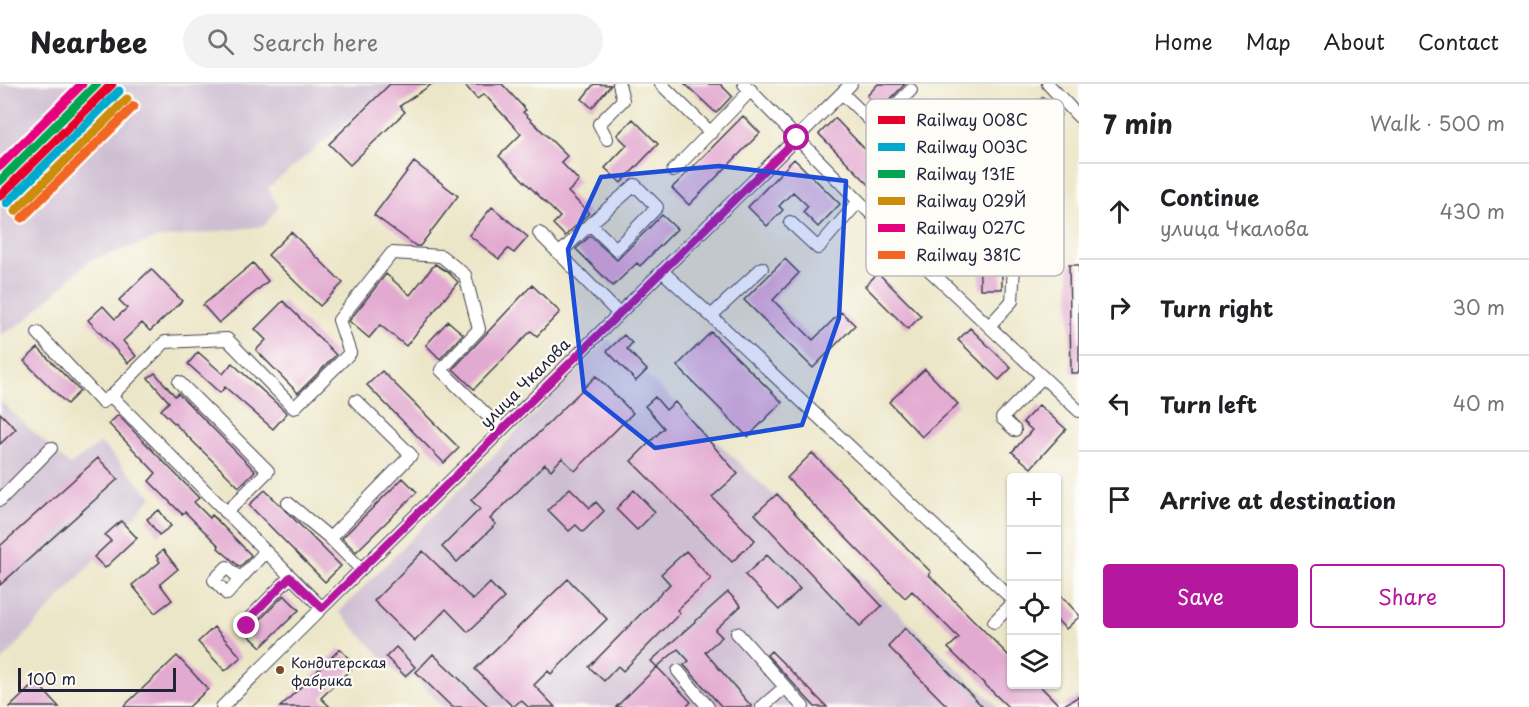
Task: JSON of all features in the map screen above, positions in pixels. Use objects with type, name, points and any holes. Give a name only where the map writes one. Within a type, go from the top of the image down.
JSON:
[{"type":"street","points":[[607,139],[599,124],[623,100],[619,84]]},
{"type":"street","points":[[661,84],[711,133]]},
{"type":"street","points":[[1048,84],[1062,99]]},
{"type":"street","points":[[673,171],[711,133],[747,87],[866,208]]},
{"type":"street","points":[[846,87],[866,114]]},
{"type":"street","name":"улица Чкалова","points":[[222,707],[846,87]]},
{"type":"street","points":[[902,99],[911,90]]},
{"type":"street","points":[[1064,101],[1079,117]]},
{"type":"street","points":[[559,254],[590,224],[635,185],[657,207],[616,249],[590,224]]},
{"type":"street","points":[[790,222],[818,248],[859,201]]},
{"type":"street","points":[[539,233],[619,314]]},
{"type":"street","points":[[38,333],[102,402],[111,396],[165,342],[227,339],[294,408],[350,353],[339,320],[392,254],[441,256],[465,275],[479,329],[441,370],[501,429]]},
{"type":"street","points":[[711,316],[762,268]]},
{"type":"street","points":[[662,271],[1007,595]]},
{"type":"street","points":[[936,276],[1079,411]]},
{"type":"street","points":[[989,326],[1012,301],[1013,276]]},
{"type":"street","points":[[1014,430],[1002,418],[1043,376]]},
{"type":"street","points":[[180,382],[268,471],[226,513]]},
{"type":"street","points":[[111,396],[322,608]]},
{"type":"street","points":[[330,538],[411,455],[356,401]]},
{"type":"street","points":[[0,500],[51,448]]},
{"type":"street","points":[[288,503],[330,538],[361,569]]},
{"type":"street","points":[[240,579],[265,552]]},
{"type":"street","points":[[244,624],[290,577]]},
{"type":"street","points":[[994,622],[1007,608]]},
{"type":"street","points":[[736,633],[803,707]]},
{"type":"street","points":[[678,671],[708,707]]},
{"type":"street","points":[[762,707],[785,687]]},
{"type":"highlighted area","points":[[719,166],[846,181],[839,318],[802,425],[655,448],[584,391],[568,249],[601,177]]},
{"type":"shaded area","points":[[0,84],[392,84],[268,188],[278,207],[264,226],[155,239],[89,261],[25,321],[0,335]]},
{"type":"shaded area","points":[[608,339],[998,707],[443,707],[413,676],[406,682],[339,612]]},
{"type":"shaded area","points":[[0,401],[70,465],[101,443],[152,497],[0,663]]},
{"type":"building","points":[[390,84],[432,84],[400,106],[405,112],[350,165],[329,144]]},
{"type":"building","points":[[464,84],[502,84],[526,110],[523,112],[567,156],[561,162],[579,181],[568,192],[589,213],[565,236],[553,224],[560,217],[499,156],[521,134],[484,94],[477,99]]},
{"type":"building","points":[[594,84],[611,85],[592,108],[582,99]]},
{"type":"building","points":[[685,84],[720,84],[732,96],[716,113]]},
{"type":"building","points":[[878,84],[905,84],[891,99],[870,99],[867,96]]},
{"type":"building","points":[[743,116],[760,133],[689,205],[672,188]]},
{"type":"building","points":[[835,118],[866,150],[866,182],[819,134]]},
{"type":"building","points":[[633,119],[658,144],[621,183],[605,168],[627,145],[617,135]]},
{"type":"building","points":[[794,159],[840,204],[818,227],[803,212],[808,206],[793,192],[779,206],[783,210],[767,226],[748,207]]},
{"type":"building","points":[[414,162],[458,196],[420,246],[416,246],[374,215]]},
{"type":"building","points":[[492,207],[528,237],[514,253],[508,249],[499,259],[469,235]]},
{"type":"building","points":[[662,215],[677,229],[640,266],[637,263],[613,286],[576,249],[590,236],[617,260]]},
{"type":"building","points":[[291,232],[343,283],[320,306],[268,255]]},
{"type":"building","points":[[785,259],[799,273],[773,300],[813,340],[841,312],[855,325],[813,368],[744,300]]},
{"type":"building","points":[[253,263],[268,281],[219,323],[203,305]]},
{"type":"building","points":[[435,264],[458,282],[406,346],[380,325],[369,338],[349,321],[386,274],[410,295]]},
{"type":"building","points":[[1069,265],[1079,265],[1079,373],[1071,373]]},
{"type":"building","points":[[151,269],[182,301],[150,331],[142,323],[123,341],[136,356],[128,363],[88,320],[103,306],[115,319],[127,308],[119,300]]},
{"type":"building","points":[[875,276],[881,276],[921,316],[908,329],[865,286]]},
{"type":"building","points":[[980,276],[1002,276],[1002,289],[980,289]]},
{"type":"building","points":[[532,285],[560,312],[537,336],[531,331],[474,389],[453,369]]},
{"type":"building","points":[[283,301],[336,355],[298,393],[256,350],[266,340],[255,329]]},
{"type":"building","points":[[448,321],[463,334],[440,359],[426,345]]},
{"type":"building","points":[[970,328],[1011,368],[999,380],[958,340]]},
{"type":"building","points":[[711,332],[782,402],[748,437],[677,366]]},
{"type":"building","points":[[624,335],[632,343],[627,349],[647,370],[636,381],[607,351]]},
{"type":"building","points":[[38,348],[80,391],[67,404],[24,361]]},
{"type":"building","points":[[198,352],[223,374],[232,363],[287,413],[273,429],[225,387],[220,393],[188,364]]},
{"type":"building","points":[[925,369],[958,404],[922,437],[889,402]]},
{"type":"building","points":[[382,371],[459,448],[444,463],[367,385]]},
{"type":"building","points":[[155,373],[175,396],[178,393],[255,471],[239,487],[161,410],[169,402],[148,378]]},
{"type":"building","points":[[596,376],[633,413],[575,471],[562,458],[551,470],[545,464],[490,519],[496,524],[457,562],[442,547],[480,509],[471,500]]},
{"type":"building","points":[[655,397],[666,410],[675,402],[738,474],[712,497],[755,540],[732,562],[631,461],[664,428],[645,406]]},
{"type":"building","points":[[1039,405],[1066,429],[1031,468],[1012,452],[1032,430],[1023,422]]},
{"type":"building","points":[[0,413],[16,429],[0,444]]},
{"type":"building","points":[[118,415],[199,498],[194,502],[210,518],[212,515],[251,555],[240,567],[218,548],[219,546],[185,512],[182,514],[149,481],[156,473],[109,424]]},
{"type":"building","points":[[812,453],[931,572],[929,575],[1007,654],[1007,689],[1043,689],[1061,707],[1008,707],[948,648],[959,638],[912,591],[905,598],[787,478]]},
{"type":"building","points":[[98,458],[118,479],[0,585],[0,546]]},
{"type":"building","points":[[403,478],[417,492],[356,552],[342,538]]},
{"type":"building","points":[[570,488],[590,508],[596,502],[604,511],[583,532],[576,525],[569,531],[548,510]]},
{"type":"building","points":[[265,490],[341,566],[325,582],[249,505]]},
{"type":"building","points":[[634,490],[655,512],[637,530],[616,509]]},
{"type":"building","points":[[777,494],[882,606],[860,626],[755,514]]},
{"type":"building","points":[[159,510],[171,526],[159,535],[147,519]]},
{"type":"building","points":[[121,521],[137,538],[105,568],[94,557],[111,541],[105,535]]},
{"type":"building","points":[[163,550],[178,569],[160,584],[172,600],[155,613],[132,585],[160,562],[156,556]]},
{"type":"building","points":[[423,551],[473,600],[490,583],[504,598],[468,632],[446,609],[415,641],[374,601]]},
{"type":"building","points":[[686,551],[711,579],[677,610],[680,613],[623,671],[618,666],[604,681],[589,667],[670,584],[661,574]]},
{"type":"building","points":[[767,555],[800,589],[779,610],[745,575]]},
{"type":"building","points":[[568,579],[607,619],[551,674],[548,671],[534,685],[555,707],[528,707],[521,700],[513,707],[475,669]]},
{"type":"building","points":[[728,592],[741,606],[715,630],[722,637],[705,652],[752,707],[722,707],[684,665],[689,661],[678,649],[657,667],[651,661]]},
{"type":"building","points":[[284,595],[299,610],[261,647],[245,632],[250,630]]},
{"type":"building","points":[[1061,595],[1079,615],[1066,629],[1061,624]]},
{"type":"building","points":[[214,627],[241,657],[225,671],[198,642]]},
{"type":"building","points":[[905,628],[983,707],[948,707],[888,646]]},
{"type":"building","points":[[396,647],[415,667],[405,676],[386,657]]},
{"type":"building","points":[[340,649],[355,665],[321,698],[330,707],[280,707]]},
{"type":"building","points":[[771,651],[827,707],[815,707],[767,655]]},
{"type":"building","points":[[433,654],[489,707],[452,707],[416,672]]},
{"type":"building","points":[[177,656],[208,689],[189,707],[123,707]]},
{"type":"building","points":[[657,667],[691,702],[686,707],[616,707]]},
{"type":"building","points":[[36,682],[59,707],[10,707]]},
{"type":"building","points":[[1079,696],[1079,707],[1061,707]]},
{"type":"rail line","name":"027С","points":[[0,166],[82,84]]},
{"type":"rail line","name":"131Е","points":[[0,181],[97,84]]},
{"type":"rail line","name":"008С","points":[[0,196],[112,84]]},
{"type":"rail line","name":"003С","points":[[7,203],[119,91]]},
{"type":"rail line","name":"029Й","points":[[15,211],[127,99]]},
{"type":"rail line","name":"381С","points":[[22,218],[134,106]]},
{"type":"place","name":"Кондитерская фабрика","points":[[280,670]]},
{"type":"route","points":[[247,626],[244,624],[290,577],[322,608],[797,138]]}]
